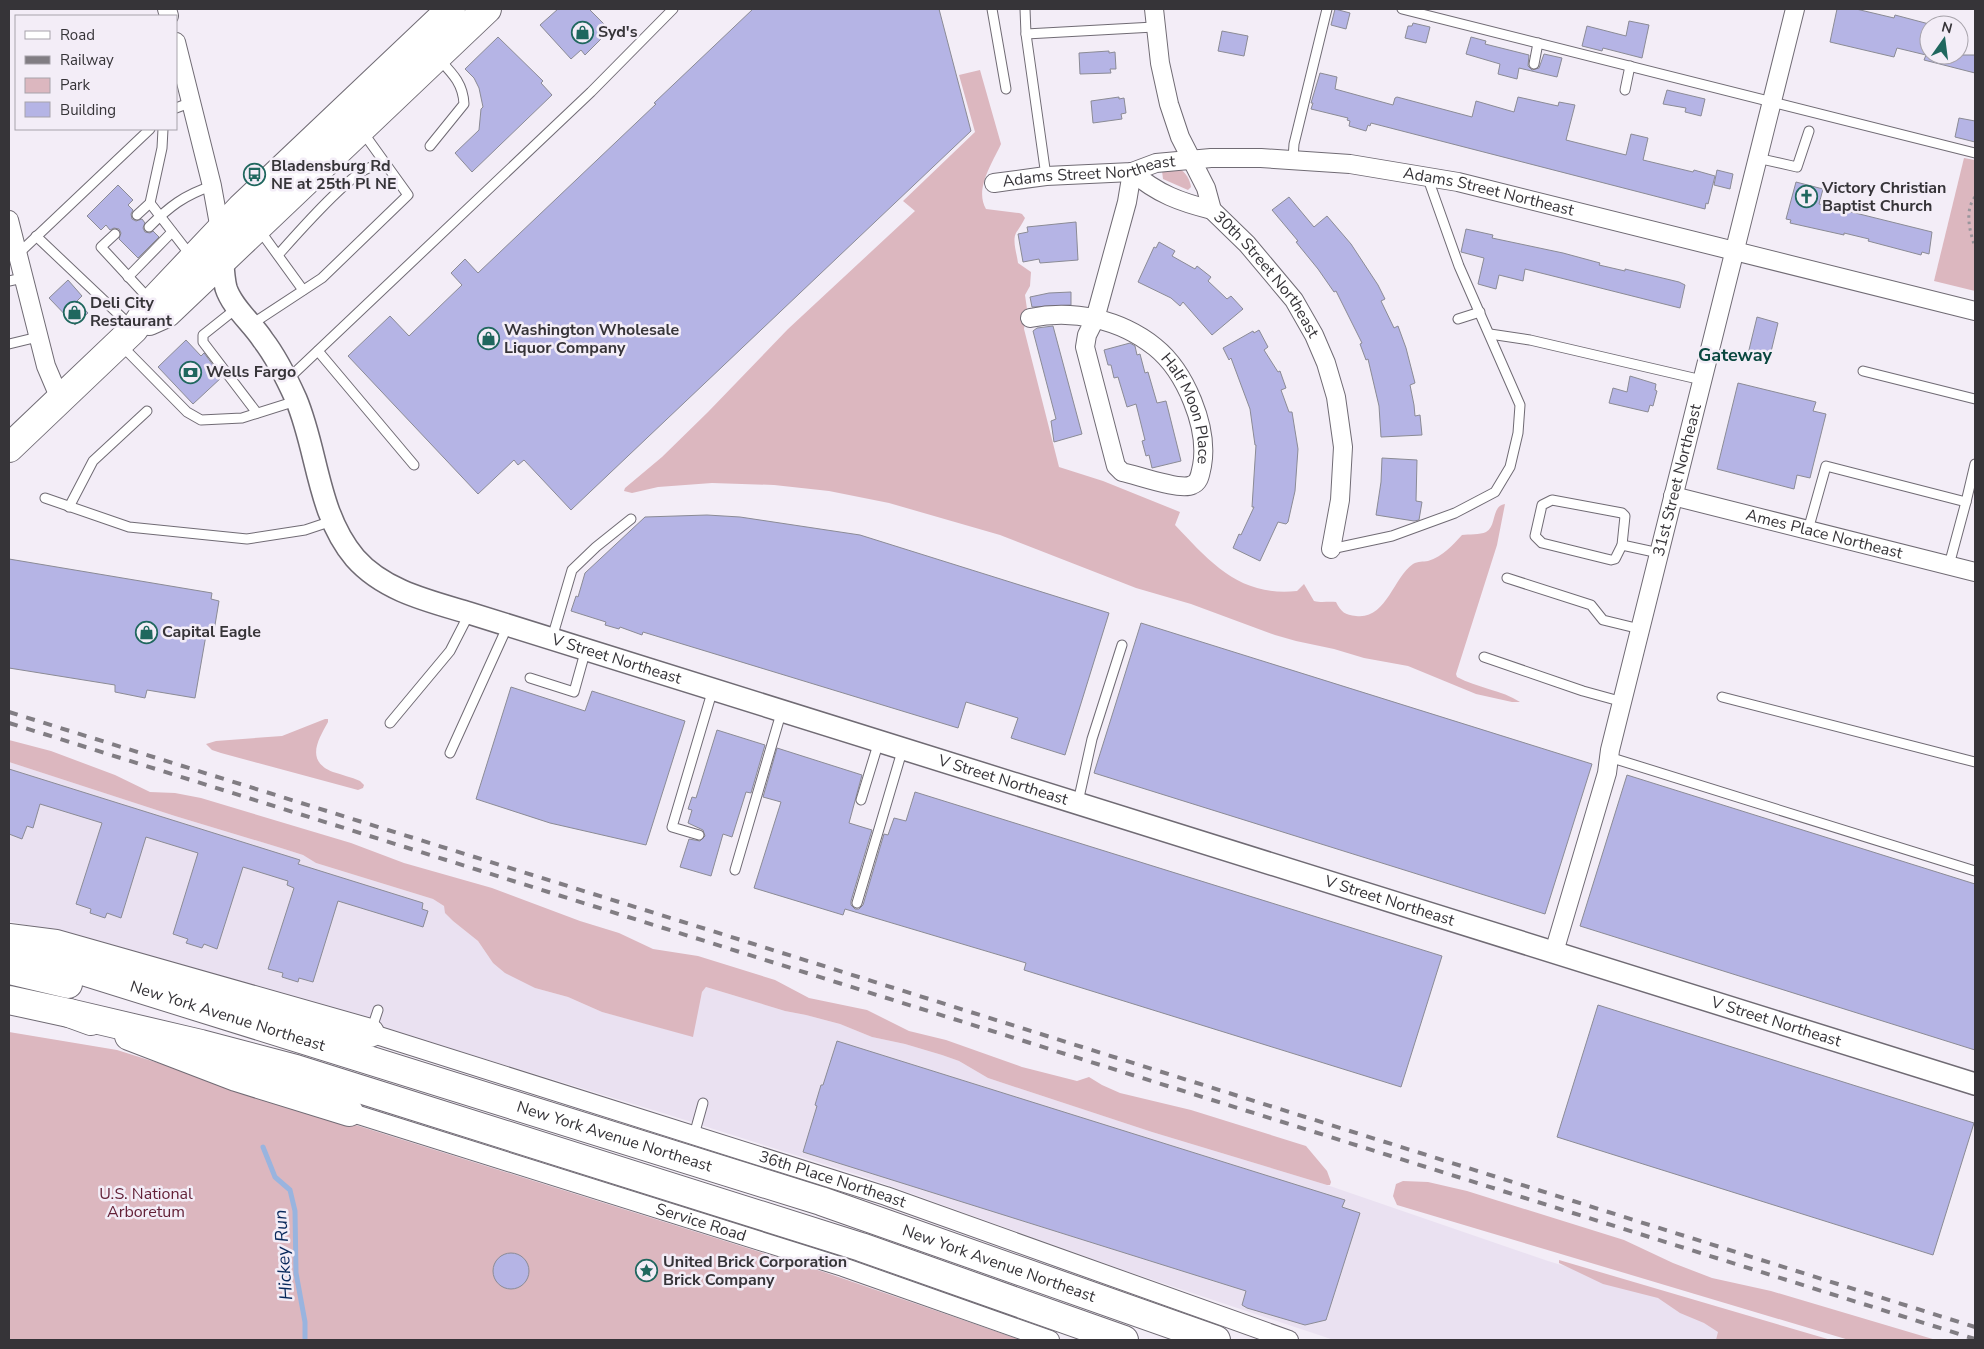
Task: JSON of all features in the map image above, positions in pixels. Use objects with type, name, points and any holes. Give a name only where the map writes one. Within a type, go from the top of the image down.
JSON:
[{"type":"main road","points":[[127,336],[167,312],[360,129],[428,48],[451,9]]},
{"type":"main road","points":[[9,448],[127,336],[152,302],[241,208],[428,48],[487,9]]},
{"type":"main road","points":[[9,938],[56,944],[374,1021]]},
{"type":"main road","name":"New York Avenue Northeast","points":[[9,948],[831,1204],[1216,1340]]},
{"type":"main road","points":[[9,970],[241,1020]]},
{"type":"main road","name":"New York Avenue Northeast","points":[[9,1000],[225,1050],[385,1097],[861,1247],[1124,1340]]},
{"type":"main road","points":[[69,1013],[236,1077],[349,1112]]},
{"type":"street","name":"30th Street Northeast","points":[[1154,9],[1154,26],[1169,104],[1178,133],[1206,188],[1212,210],[1247,244],[1290,294],[1308,323],[1326,363],[1336,397],[1343,447],[1341,490],[1331,549]]},
{"type":"street","name":"31st Street Northeast","points":[[1554,952],[1607,773],[1609,757],[1640,629],[1795,9]]},
{"type":"street","points":[[178,58],[184,105],[212,186],[220,230]]},
{"type":"street","name":"Adams Street Northeast","points":[[994,183],[1046,176],[1132,172],[1156,163],[1191,159],[1261,158],[1350,164],[1427,176],[1975,311]]},
{"type":"street","points":[[1132,172],[1150,187],[1185,204],[1212,210]]},
{"type":"street","name":"Half Moon Place","points":[[1030,318],[1056,314],[1095,319],[1114,324],[1134,333],[1156,348],[1175,368],[1197,413],[1202,438],[1202,461],[1199,478],[1191,486],[1184,488],[1122,472],[1116,466],[1085,347],[1087,335],[1095,319],[1127,202],[1132,172]]},
{"type":"street","points":[[9,220],[17,254],[16,280],[38,337],[46,366],[60,399]]},
{"type":"street","name":"V Street Northeast","points":[[220,230],[226,287],[232,300],[269,348],[297,401],[332,521],[356,558],[375,576],[410,594],[1975,1084]]},
{"type":"street","name":"Ames Place Northeast","points":[[1673,496],[1975,572]]},
{"type":"street","name":"36th Place Northeast","points":[[374,1021],[694,1135],[895,1199],[1289,1340]]},
{"type":"street","name":"Service Road","points":[[349,1112],[842,1267],[1050,1340]]},
{"type":"lane","points":[[287,380],[591,92],[673,9]]},
{"type":"lane","points":[[992,9],[1006,89]]},
{"type":"lane","points":[[1025,9],[1026,34],[1046,176]]},
{"type":"lane","points":[[1293,160],[1294,144],[1327,9]]},
{"type":"lane","points":[[1402,9],[1975,153]]},
{"type":"lane","points":[[1026,34],[1154,26]]},
{"type":"lane","points":[[1534,64],[1538,43]]},
{"type":"lane","points":[[428,48],[455,75],[463,92],[464,104],[430,146]]},
{"type":"lane","points":[[1625,90],[1630,66]]},
{"type":"lane","points":[[252,324],[322,278],[408,195],[360,129]]},
{"type":"lane","points":[[17,254],[149,130]]},
{"type":"lane","points":[[137,215],[150,203],[162,148],[162,130]]},
{"type":"lane","points":[[1757,158],[1797,167],[1809,131]]},
{"type":"lane","points":[[278,255],[349,182],[370,168],[387,166]]},
{"type":"lane","points":[[1331,549],[1392,536],[1455,513],[1495,492],[1510,467],[1518,433],[1520,405],[1459,266],[1427,176]]},
{"type":"lane","points":[[149,227],[173,204],[195,192],[212,186]]},
{"type":"lane","points":[[150,203],[193,258]]},
{"type":"lane","points":[[257,226],[303,290]]},
{"type":"lane","points":[[128,277],[172,232]]},
{"type":"lane","points":[[115,234],[101,247],[152,302]]},
{"type":"lane","points":[[36,236],[127,336],[187,412],[201,420],[242,418],[297,401]]},
{"type":"lane","points":[[238,307],[203,335],[203,342],[257,413]]},
{"type":"lane","points":[[1458,319],[1480,312]]},
{"type":"lane","points":[[1490,334],[1530,340],[1702,380]]},
{"type":"lane","points":[[9,344],[38,337]]},
{"type":"lane","points":[[318,351],[414,465]]},
{"type":"lane","points":[[1862,372],[1975,399]]},
{"type":"lane","points":[[69,507],[93,462],[147,411]]},
{"type":"lane","points":[[1949,565],[1975,464]]},
{"type":"lane","points":[[1808,530],[1826,466],[1966,502]]},
{"type":"lane","points":[[45,498],[129,527],[247,539],[305,530],[332,521]]},
{"type":"lane","points":[[1552,500],[1622,513],[1625,516],[1622,545],[1615,559],[1611,560],[1542,543],[1535,536],[1542,505],[1552,500]]},
{"type":"lane","points":[[552,638],[572,570],[596,547],[631,519]]},
{"type":"lane","points":[[1622,545],[1659,553]]},
{"type":"lane","points":[[1507,578],[1591,605],[1603,620],[1640,629]]},
{"type":"lane","points":[[390,723],[450,651],[470,613]]},
{"type":"lane","points":[[450,753],[508,625]]},
{"type":"lane","points":[[1078,802],[1092,739],[1122,646]]},
{"type":"lane","points":[[530,678],[574,692],[586,649]]},
{"type":"lane","points":[[1484,657],[1583,691],[1623,702]]},
{"type":"lane","points":[[699,835],[672,827],[713,689]]},
{"type":"lane","points":[[1722,697],[1975,762]]},
{"type":"lane","points":[[735,870],[782,710]]},
{"type":"lane","points":[[861,800],[879,740]]},
{"type":"lane","points":[[857,903],[903,748]]},
{"type":"lane","points":[[1609,757],[1975,871]]},
{"type":"lane","points":[[694,1135],[703,1103]]},
{"type":"path","points":[[1975,197],[1971,202],[1969,228],[1975,247]]},
{"type":"shaded area","points":[[9,762],[303,855],[316,863],[433,899],[444,906],[446,913],[453,921],[478,941],[493,963],[535,988],[568,997],[602,1012],[692,1036],[702,992],[706,987],[785,1011],[840,1024],[872,1037],[942,1055],[959,1061],[988,1078],[1152,1132],[1327,1185],[1548,1261],[1811,1340],[1334,1340],[1126,1271],[868,1178],[666,1114],[102,942],[9,921]]},
{"type":"green space","points":[[980,70],[1001,144],[983,184],[983,201],[986,209],[1019,213],[1025,218],[1014,240],[1018,263],[1031,272],[1030,286],[1025,295],[1027,309],[1024,329],[1059,467],[1103,481],[1180,512],[1175,525],[1214,564],[1243,583],[1259,589],[1277,591],[1297,591],[1304,584],[1314,601],[1336,602],[1344,612],[1356,616],[1375,612],[1388,597],[1406,570],[1413,564],[1428,561],[1438,556],[1451,547],[1462,535],[1486,532],[1492,525],[1498,508],[1505,504],[1497,545],[1456,674],[1457,677],[1465,681],[1520,702],[1476,694],[1408,666],[1364,658],[1275,635],[1191,604],[1136,588],[1000,535],[889,503],[829,491],[774,485],[712,483],[658,487],[632,493],[624,491],[625,488],[662,457],[708,412],[788,329],[915,211],[903,201],[975,132],[959,75]]},
{"type":"green space","points":[[1964,158],[1975,160],[1975,291],[1934,281]]},
{"type":"green space","points":[[1179,169],[1189,179],[1191,187],[1188,190],[1163,179],[1162,171]]},
{"type":"green space","points":[[328,719],[328,722],[316,750],[319,762],[333,772],[360,781],[364,785],[363,788],[358,790],[221,753],[212,750],[206,744],[216,741],[282,736]]},
{"type":"green space","points":[[9,740],[51,751],[115,775],[150,792],[175,793],[201,798],[351,843],[404,863],[492,888],[580,921],[619,933],[653,949],[698,956],[775,980],[809,998],[867,1010],[909,1031],[946,1040],[1022,1067],[1077,1081],[1089,1077],[1120,1093],[1191,1110],[1306,1146],[1327,1171],[1331,1182],[1330,1185],[1152,1132],[988,1078],[959,1061],[942,1055],[872,1037],[840,1024],[785,1011],[706,987],[702,992],[693,1037],[602,1012],[568,997],[535,988],[505,973],[493,963],[478,941],[445,913],[444,906],[433,899],[316,863],[303,855],[9,762]]},
{"type":"green space","name":"U.S. National Arboretum","points":[[9,1032],[117,1050],[824,1272],[1021,1340],[9,1340]]},
{"type":"green space","points":[[1403,1181],[1428,1182],[1467,1191],[1624,1240],[1673,1263],[1712,1278],[1771,1291],[1936,1340],[1849,1340],[1397,1205],[1393,1196],[1396,1184]]},
{"type":"green space","points":[[1559,1260],[1831,1340],[1716,1340],[1718,1332],[1704,1323],[1680,1313],[1658,1298],[1603,1284],[1559,1263]]},
{"type":"building","points":[[558,9],[589,9],[610,30],[585,55],[581,50],[571,59],[540,25]]},
{"type":"building","points":[[753,9],[939,9],[971,131],[571,510],[524,460],[518,465],[514,460],[478,494],[348,356],[390,316],[409,336],[462,285],[451,273],[465,259],[478,273]]},
{"type":"building","points":[[1335,9],[1350,13],[1346,29],[1331,25]]},
{"type":"building","points":[[1837,9],[1856,9],[1894,18],[1895,15],[1919,21],[1919,53],[1897,48],[1894,57],[1830,42]]},
{"type":"building","points":[[1629,21],[1649,25],[1642,58],[1603,48],[1602,51],[1582,46],[1587,26],[1626,36]]},
{"type":"building","points":[[1413,23],[1430,27],[1426,43],[1405,38],[1408,26],[1412,26]]},
{"type":"building","points":[[1222,31],[1248,36],[1244,56],[1218,51]]},
{"type":"building","points":[[498,37],[543,81],[541,83],[552,95],[472,172],[455,153],[479,130],[481,109],[483,107],[479,88],[474,78],[465,69]]},
{"type":"building","points":[[1471,37],[1486,41],[1485,44],[1529,55],[1528,66],[1532,70],[1539,68],[1544,54],[1562,58],[1557,77],[1519,68],[1517,79],[1498,74],[1500,64],[1466,54]]},
{"type":"building","points":[[1109,51],[1109,53],[1115,52],[1116,69],[1110,69],[1111,73],[1080,74],[1079,53]]},
{"type":"building","points":[[1969,55],[1975,55],[1975,73],[1944,65],[1969,65]]},
{"type":"building","points":[[1320,73],[1337,77],[1335,89],[1393,105],[1397,97],[1472,117],[1476,101],[1514,112],[1518,97],[1558,106],[1559,102],[1575,105],[1566,140],[1626,155],[1631,134],[1648,138],[1643,160],[1715,176],[1708,204],[1706,203],[1705,209],[1371,123],[1366,131],[1349,126],[1350,121],[1347,120],[1348,118],[1311,109]]},
{"type":"building","points":[[1667,90],[1705,99],[1701,116],[1685,112],[1686,108],[1663,104]]},
{"type":"building","points":[[1119,97],[1119,99],[1124,98],[1126,113],[1121,114],[1122,119],[1093,123],[1091,101]]},
{"type":"building","points":[[1959,118],[1975,121],[1975,142],[1955,137]]},
{"type":"building","points":[[1717,170],[1733,174],[1730,189],[1714,185]]},
{"type":"building","points":[[1796,182],[1823,189],[1819,204],[1932,232],[1929,254],[1922,252],[1921,255],[1868,241],[1869,239],[1790,223],[1791,220],[1786,219]]},
{"type":"building","points":[[118,185],[133,200],[128,205],[133,210],[131,214],[132,219],[136,221],[142,219],[145,223],[143,228],[145,232],[150,233],[153,231],[159,237],[138,258],[119,239],[121,233],[119,229],[114,228],[110,230],[106,225],[101,230],[87,216]]},
{"type":"building","points":[[1289,197],[1314,227],[1327,216],[1351,244],[1378,285],[1385,299],[1381,301],[1394,328],[1398,326],[1406,348],[1415,383],[1410,385],[1415,416],[1420,415],[1422,435],[1381,437],[1379,406],[1368,359],[1366,360],[1360,344],[1362,343],[1336,291],[1334,292],[1296,242],[1298,241],[1272,210]]},
{"type":"building","points":[[1076,222],[1078,260],[1040,263],[1039,259],[1023,262],[1018,234],[1028,232],[1027,227]]},
{"type":"building","points":[[1466,229],[1493,235],[1492,238],[1600,263],[1599,265],[1679,282],[1685,285],[1680,308],[1525,269],[1523,281],[1499,275],[1496,289],[1478,284],[1484,258],[1461,252]]},
{"type":"building","points":[[1159,242],[1175,251],[1172,256],[1195,269],[1197,266],[1211,277],[1208,281],[1227,299],[1231,296],[1243,309],[1212,335],[1183,302],[1180,306],[1171,298],[1138,282],[1154,247],[1156,248]]},
{"type":"building","points":[[68,280],[82,296],[77,301],[88,313],[75,325],[49,298]]},
{"type":"building","points":[[1071,292],[1071,305],[1032,307],[1030,297],[1049,293]]},
{"type":"building","points":[[1757,317],[1778,323],[1769,360],[1748,354]]},
{"type":"building","points":[[1053,326],[1082,434],[1054,442],[1051,421],[1056,419],[1033,331],[1037,328]]},
{"type":"building","points":[[1259,330],[1268,347],[1264,350],[1278,372],[1280,371],[1286,388],[1281,390],[1289,412],[1292,412],[1298,449],[1295,491],[1288,522],[1286,524],[1278,522],[1260,561],[1233,548],[1254,507],[1252,507],[1256,445],[1250,409],[1231,358],[1229,360],[1223,348],[1253,331],[1254,333]]},
{"type":"building","points":[[186,340],[201,356],[204,353],[222,377],[193,404],[158,367]]},
{"type":"building","points":[[1130,343],[1135,346],[1137,355],[1140,354],[1145,373],[1148,372],[1157,403],[1166,401],[1181,461],[1152,468],[1149,455],[1146,456],[1142,441],[1145,440],[1136,404],[1127,407],[1118,377],[1114,378],[1111,365],[1108,365],[1104,350]]},
{"type":"building","points":[[1630,376],[1656,384],[1655,390],[1657,391],[1653,406],[1650,405],[1648,412],[1609,403],[1613,388],[1627,392]]},
{"type":"building","points":[[1738,383],[1816,402],[1813,411],[1826,414],[1810,478],[1797,475],[1794,489],[1717,469]]},
{"type":"building","points":[[1382,458],[1417,460],[1416,501],[1422,502],[1419,520],[1414,521],[1376,515],[1381,482]]},
{"type":"building","points":[[707,515],[740,517],[860,535],[1109,613],[1065,755],[1011,738],[1018,718],[966,702],[958,728],[643,632],[642,635],[620,627],[619,629],[605,625],[606,622],[571,611],[576,596],[578,597],[585,573],[645,517]]},
{"type":"building","points":[[9,559],[212,593],[211,599],[219,601],[213,637],[206,635],[195,698],[147,690],[145,698],[115,692],[115,685],[9,668]]},
{"type":"building","points":[[1141,623],[1592,764],[1545,914],[1094,773]]},
{"type":"building","points":[[511,687],[585,711],[592,691],[685,721],[646,845],[550,823],[476,799]]},
{"type":"building","points":[[717,730],[765,745],[751,793],[746,792],[732,837],[723,834],[711,876],[680,867],[689,839],[700,841],[705,836],[703,830],[688,823],[692,810],[688,809],[692,797],[696,798]]},
{"type":"building","points":[[777,748],[862,775],[849,823],[872,830],[851,901],[851,905],[855,909],[859,909],[863,905],[884,834],[888,835],[894,818],[906,821],[915,792],[1442,956],[1401,1087],[1024,970],[1026,963],[845,909],[843,915],[754,888],[781,802],[763,797]]},
{"type":"building","points":[[9,769],[300,860],[298,864],[423,903],[422,909],[428,911],[423,927],[338,901],[313,982],[299,978],[298,982],[282,977],[283,973],[268,969],[294,888],[287,885],[288,881],[243,867],[217,949],[204,944],[202,948],[186,943],[188,939],[173,934],[198,853],[146,837],[121,918],[107,913],[105,918],[90,913],[91,909],[76,904],[102,823],[40,804],[33,828],[27,826],[22,839],[9,834]]},
{"type":"building","points":[[1627,775],[1975,884],[1975,1050],[1580,926]]},
{"type":"building","points":[[1598,1005],[1974,1123],[1933,1255],[1557,1137]]},
{"type":"building","points":[[837,1041],[1345,1200],[1342,1207],[1360,1213],[1326,1320],[1305,1325],[1247,1308],[1242,1305],[1246,1291],[803,1152],[817,1106],[815,1105],[821,1085],[823,1085]]},
{"type":"building","points":[[511,1253],[518,1254],[524,1258],[528,1264],[528,1278],[524,1284],[518,1288],[511,1289],[504,1288],[498,1284],[494,1278],[493,1271],[494,1264],[498,1258],[504,1254]]},
{"type":"waterway","name":"Hickey Run","points":[[263,1147],[275,1177],[290,1190],[295,1211],[296,1273],[305,1322],[305,1340]]},
{"type":"railway","points":[[9,712],[1975,1327]]},
{"type":"railway","points":[[9,723],[1975,1339]]},
{"type":"place","name":"Syd's","points":[[582,32]]},
{"type":"place","name":"Bladensburg Rd NE at 25th Pl NE","points":[[255,175]]},
{"type":"place","name":"Victory Christian Baptist Church","points":[[1806,197]]},
{"type":"place","name":"Deli City Restaurant","points":[[74,312]]},
{"type":"place","name":"Washington Wholesale Liquor Company","points":[[488,339]]},
{"type":"place","name":"Wells Fargo","points":[[190,372]]},
{"type":"place","name":"Capital Eagle","points":[[146,632]]},
{"type":"place","name":"United Brick Corporation Brick Company","points":[[647,1271]]},
{"type":"district","name":"Gateway","points":[[1735,355]]}]
